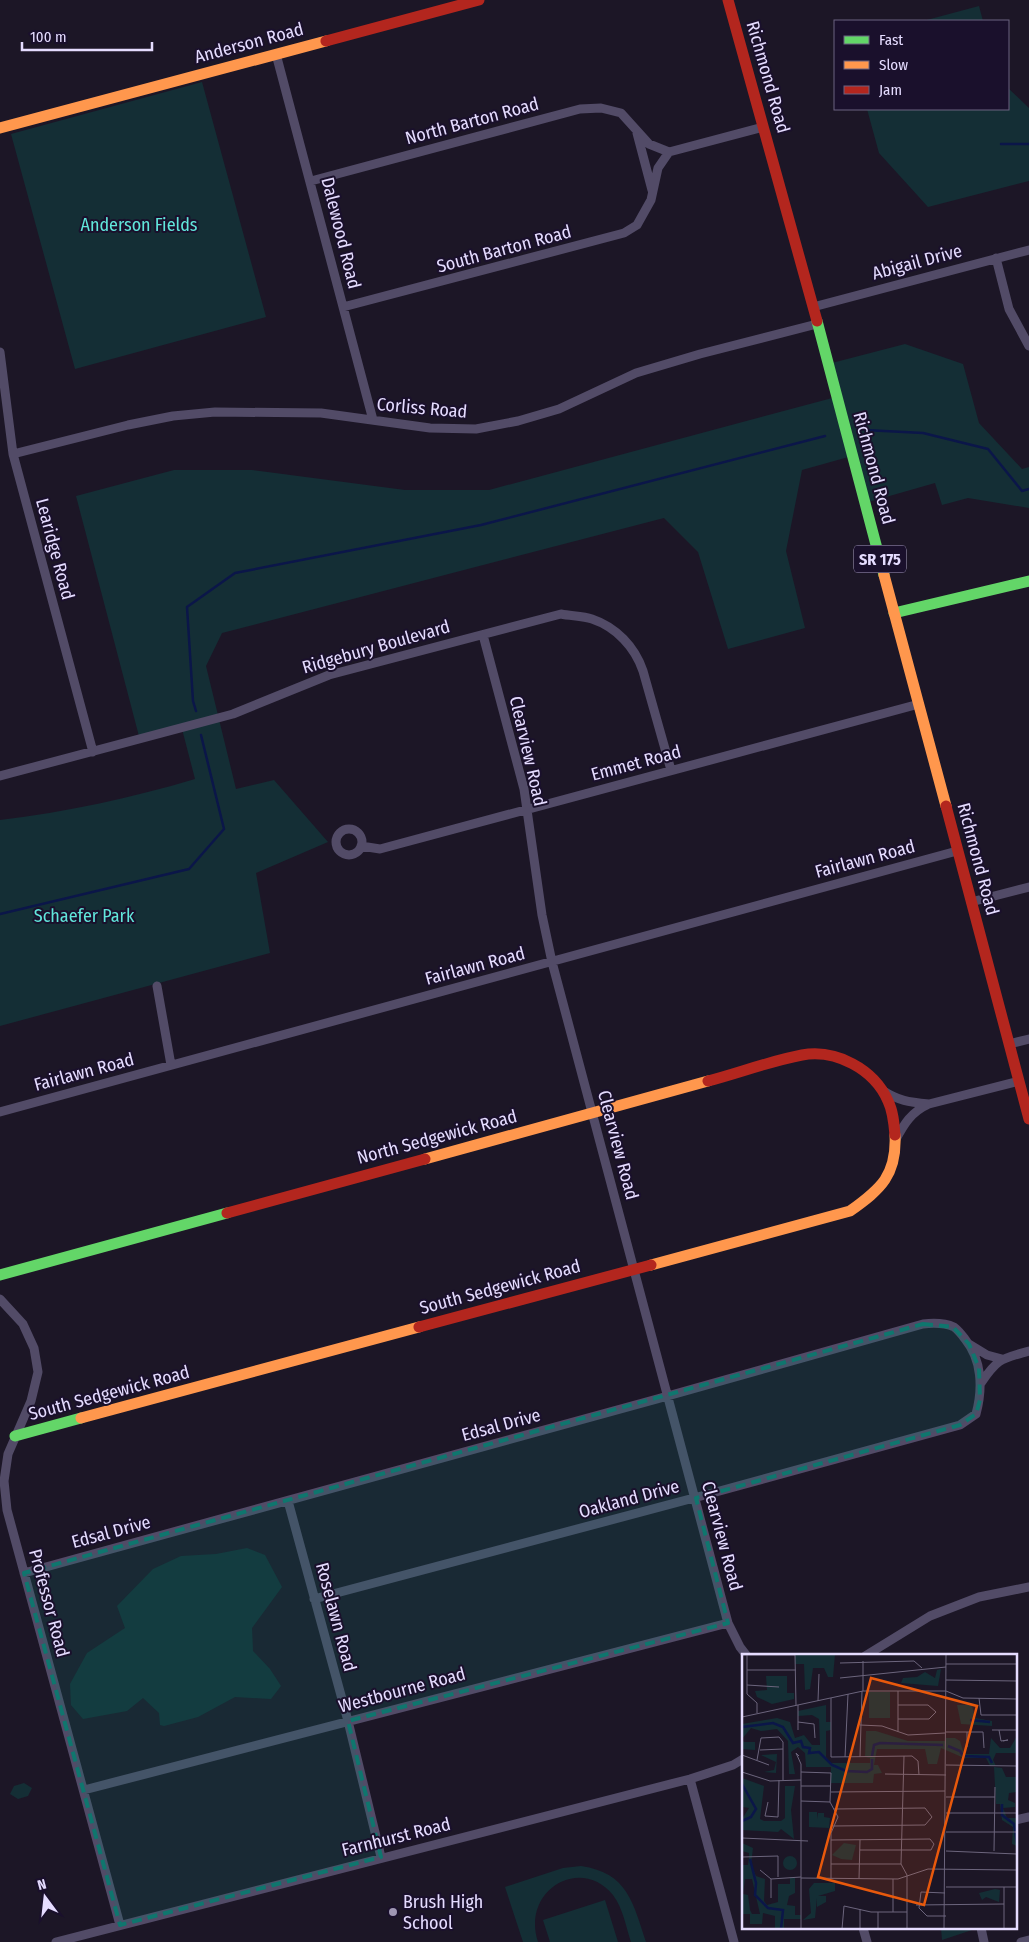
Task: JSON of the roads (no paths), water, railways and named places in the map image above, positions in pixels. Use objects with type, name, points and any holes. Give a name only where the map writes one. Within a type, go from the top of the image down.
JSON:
[{"type":"street","name":"Anderson Road","points":[[0,128],[479,0]]},
{"type":"street","name":"Richmond Road","points":[[728,0],[813,307],[1029,1119]]},
{"type":"street","name":"Dalewood Road","points":[[276,54],[373,420]]},
{"type":"street","name":"North Barton Road","points":[[311,181],[580,109],[601,108],[621,113],[649,144],[669,152]]},
{"type":"street","points":[[669,152],[763,127]]},
{"type":"street","name":"North Barton Road","points":[[636,130],[653,193]]},
{"type":"street","name":"South Barton Road","points":[[343,307],[624,234],[637,225],[651,200],[658,168],[669,152]]},
{"type":"street","name":"Abigail Drive","points":[[813,307],[1029,250]]},
{"type":"street","points":[[996,258],[1009,309],[1029,346]]},
{"type":"street","name":"Corliss Road","points":[[12,454],[128,424],[173,416],[206,413],[321,413],[430,428],[476,429],[518,421],[559,410],[636,373],[700,354],[817,324]]},
{"type":"street","name":"Learidge Road","points":[[0,352],[12,454],[92,752]]},
{"type":"street","points":[[894,613],[1029,581]]},
{"type":"street","name":"Ridgebury Boulevard","points":[[0,776],[233,714],[329,675],[561,614],[592,619],[612,629],[630,645],[639,658],[671,770]]},
{"type":"street","name":"Clearview Road","points":[[483,635],[524,789],[542,915],[552,962],[728,1623],[745,1654]]},
{"type":"street","name":"Emmet Road","points":[[361,846],[380,849],[918,704]]},
{"type":"street","name":"Fairlawn Road","points":[[0,1112],[958,851]]},
{"type":"street","points":[[971,902],[1029,887]]},
{"type":"street","points":[[157,986],[171,1065]]},
{"type":"street","points":[[1009,1044],[1029,1039]]},
{"type":"street","name":"North Sedgewick Road","points":[[0,1275],[803,1055],[816,1054],[844,1060],[858,1066],[880,1086]]},
{"type":"street","points":[[895,1142],[904,1123],[913,1114],[929,1104],[1019,1081]]},
{"type":"street","points":[[880,1086],[896,1099],[929,1104]]},
{"type":"street","name":"South Sedgewick Road","points":[[15,1436],[850,1211],[869,1197],[889,1175],[895,1155],[892,1114],[880,1086]]},
{"type":"street","name":"Professor Road","points":[[0,1299],[24,1324],[34,1348],[38,1372],[31,1401],[8,1454],[4,1481],[7,1510],[120,1926]]},
{"type":"street","name":"Edsal Drive","points":[[24,1573],[923,1324],[935,1323],[953,1327],[969,1344],[974,1354]]},
{"type":"street","points":[[969,1344],[987,1355],[1002,1359]]},
{"type":"street","points":[[981,1383],[989,1371],[1002,1359],[1029,1351]]},
{"type":"street","name":"Oakland Drive","points":[[314,1599],[696,1498],[960,1425],[976,1414],[980,1400],[981,1383],[979,1368],[974,1354]]},
{"type":"street","name":"Roselawn Road","points":[[288,1501],[348,1721],[381,1857]]},
{"type":"street","points":[[868,1654],[930,1616],[980,1597],[1029,1587]]},
{"type":"street","name":"Westbourne Road","points":[[84,1790],[728,1623]]},
{"type":"street","name":"Farnhurst Road","points":[[56,1942],[690,1779],[733,1765],[742,1760]]},
{"type":"street","points":[[690,1779],[734,1942]]},
{"type":"street","points":[[1016,1820],[1029,1817]]},
{"type":"street","points":[[1021,1942],[1029,1940]]},
{"type":"waterway","points":[[1001,144],[1029,144]]},
{"type":"waterway","points":[[865,430],[923,433],[988,449],[1022,491],[1029,489]]},
{"type":"waterway","points":[[196,711],[193,701],[187,607],[235,573],[481,525],[825,436]]},
{"type":"waterway","points":[[0,914],[189,869],[224,829],[201,735]]},
{"type":"place","name":"Brush High School","points":[[393,1912]]},
{"type":"park label","name":"Anderson Fields","points":[[139,225]]},
{"type":"park label","name":"Schaefer Park","points":[[84,916]]}]
